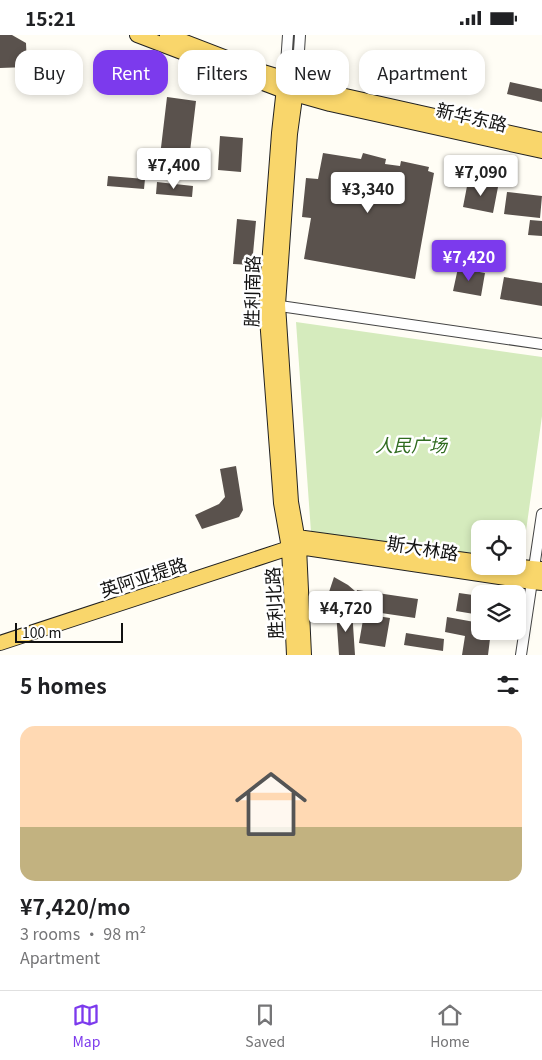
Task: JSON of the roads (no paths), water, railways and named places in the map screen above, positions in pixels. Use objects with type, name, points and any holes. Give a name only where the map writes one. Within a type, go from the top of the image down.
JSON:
[{"type":"main road","name":"新华东路","points":[[136,35],[276,82]]},
{"type":"main road","name":"新华东路","points":[[167,35],[276,81]]},
{"type":"main road","name":"胜利南路","points":[[288,95],[278,133],[272,305],[291,502],[293,543]]},
{"type":"main road","name":"新华东路","points":[[309,95],[330,104],[542,151]]},
{"type":"main road","name":"新华东路","points":[[341,95],[542,140]]},
{"type":"main road","name":"斯大林路","points":[[293,543],[471,561]]},
{"type":"main road","name":"斯大林路","points":[[293,543],[537,576]]},
{"type":"main road","name":"英阿亚提路","points":[[0,634],[293,543]]},
{"type":"main road","name":"英阿亚提路","points":[[0,643],[293,543]]},
{"type":"main road","name":"胜利北路","points":[[293,543],[294,655]]},
{"type":"main road","name":"胜利北路","points":[[293,543],[304,655]]},
{"type":"street","name":"胜利南路","points":[[288,35],[289,50]]},
{"type":"street","name":"胜利南路","points":[[297,50],[300,35]]},
{"type":"street","points":[[272,305],[542,344]]},
{"type":"street","points":[[521,655],[537,576],[542,514]]},
{"type":"park label","name":"人民广场","points":[[411,444]]}]
